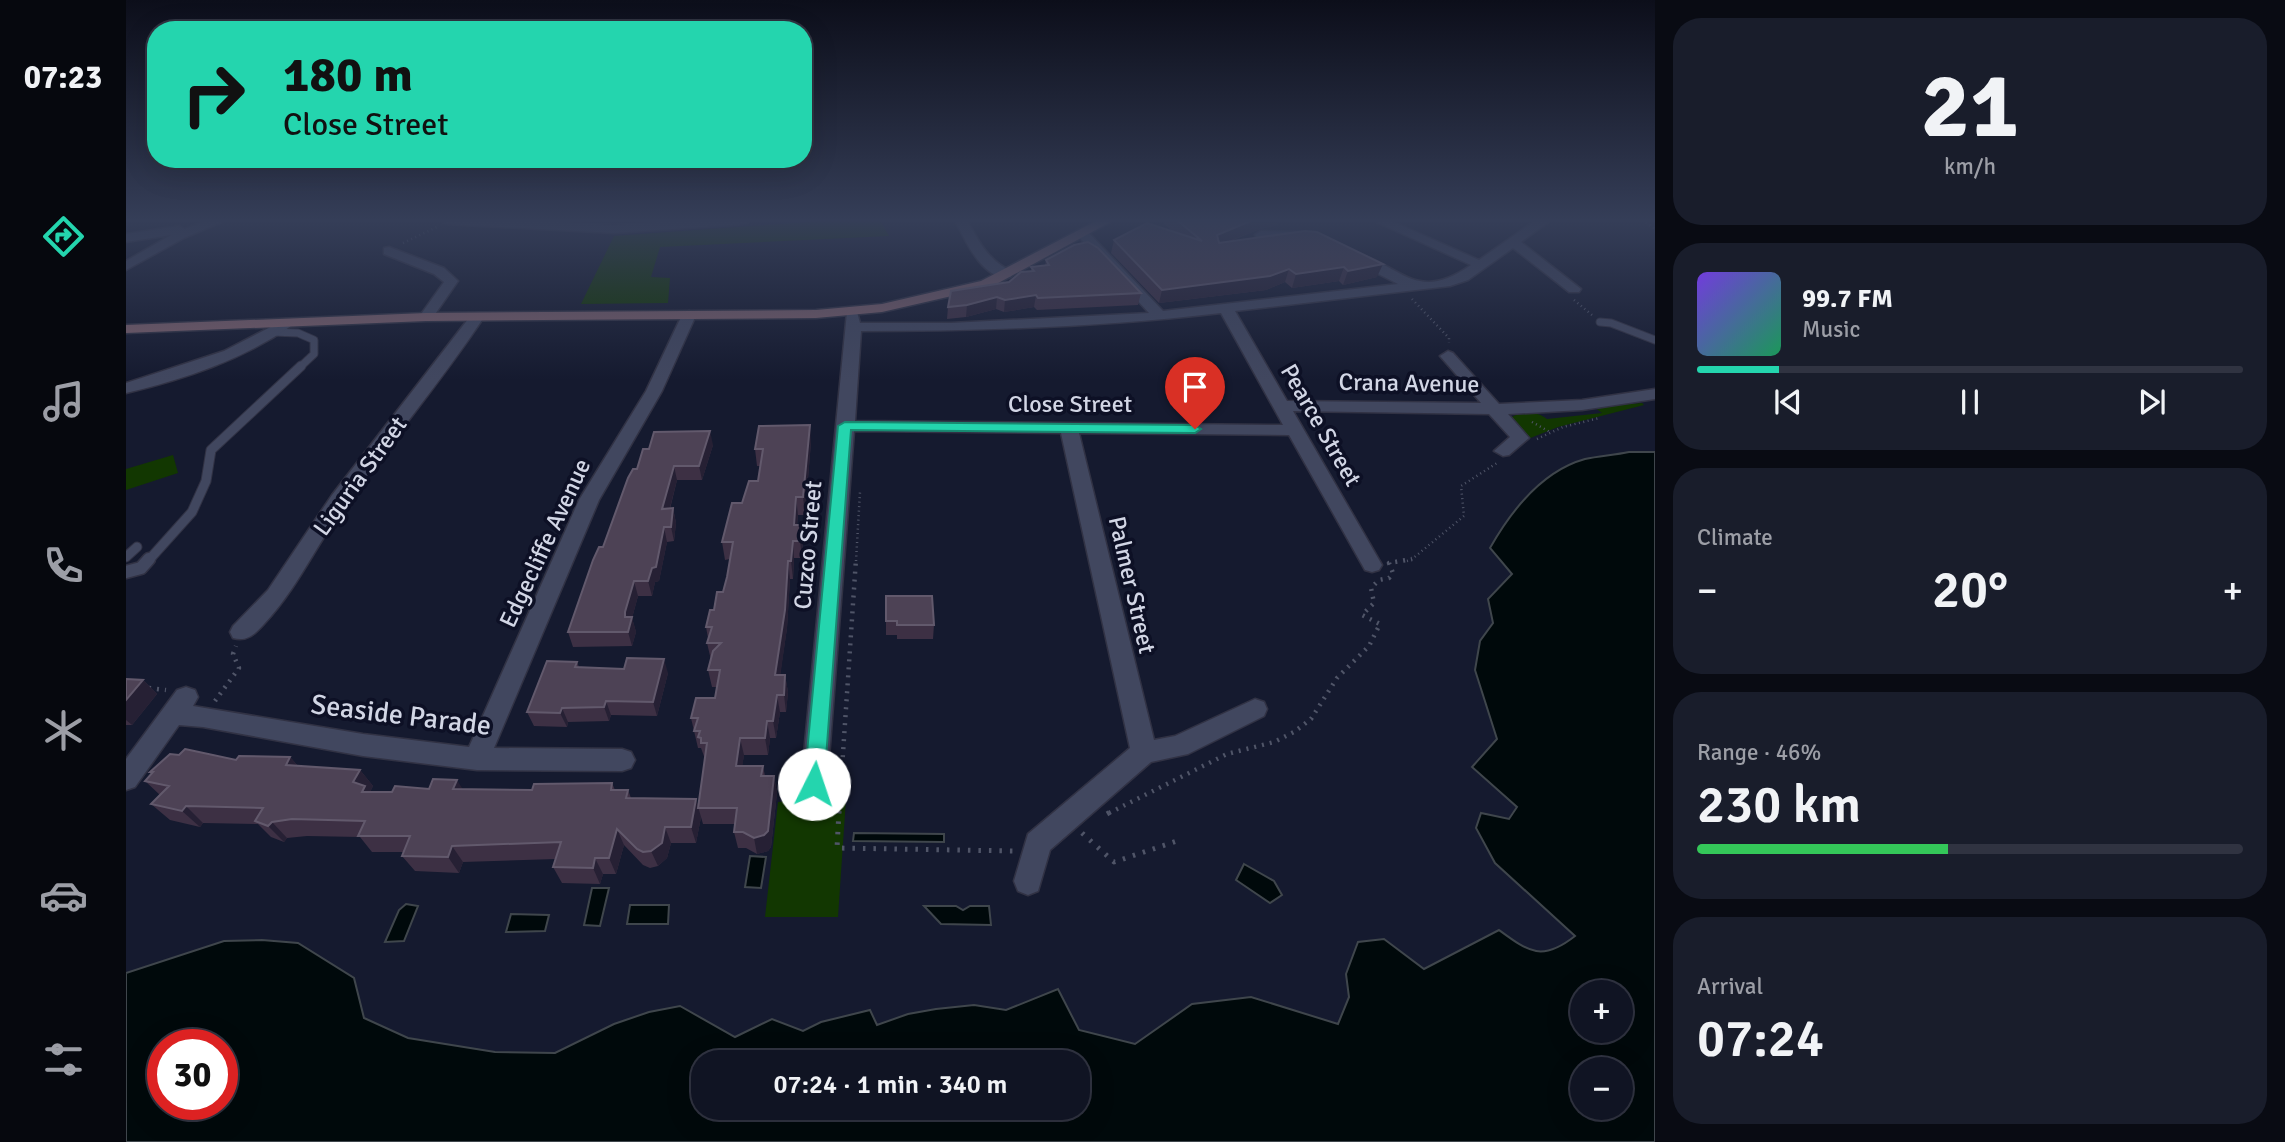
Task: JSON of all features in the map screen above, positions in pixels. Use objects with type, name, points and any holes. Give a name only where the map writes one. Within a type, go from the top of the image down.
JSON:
[{"type":"main road","points":[[126,329],[279,327],[426,317],[689,315],[853,319],[883,308],[968,289],[1006,274]]},
{"type":"street","points":[[426,317],[451,281],[442,273]]},
{"type":"street","points":[[1120,273],[1160,316]]},
{"type":"street","points":[[1382,273],[1406,287]]},
{"type":"street","points":[[853,319],[926,327],[1083,322],[1226,309],[1450,282],[1469,273]]},
{"type":"street","points":[[1549,273],[1571,293]]},
{"type":"street","points":[[883,308],[895,320],[926,327]]},
{"type":"street","name":"Pearce Street","points":[[1226,309],[1295,430],[1381,564]]},
{"type":"street","name":"Edgecliffe Avenue","points":[[477,759],[589,500],[654,391],[689,315]]},
{"type":"street","name":"Liguria Street","points":[[241,632],[259,618],[293,573],[320,527],[477,317]]},
{"type":"street","name":"Cuzco Street","points":[[814,784],[853,319]]},
{"type":"street","points":[[126,388],[207,364],[279,327]]},
{"type":"street","points":[[1448,356],[1520,438],[1504,455]]},
{"type":"street","name":"Crana Avenue","points":[[1282,406],[1532,409],[1655,394]]},
{"type":"street","name":"Close Street","points":[[845,426],[1295,430]]},
{"type":"street","name":"Palmer Street","points":[[1069,429],[1144,752]]},
{"type":"street","points":[[126,779],[175,700]]},
{"type":"street","name":"Seaside Parade","points":[[175,700],[203,717],[363,745],[477,759],[622,760]]},
{"type":"street","points":[[1028,881],[1038,843],[1144,752],[1179,746],[1255,709]]},
{"type":"lane","points":[[1600,322],[1611,323],[1655,340]]},
{"type":"lane","points":[[126,572],[141,568],[192,512],[206,481],[211,450],[314,354],[314,341],[279,327]]},
{"type":"lane","points":[[126,557],[137,547]]},
{"type":"path","points":[[1406,287],[1449,338],[1448,356]]},
{"type":"path","points":[[1571,293],[1600,322]]},
{"type":"path","points":[[1525,445],[1563,428],[1604,417]]},
{"type":"path","points":[[1381,564],[1411,560],[1464,516],[1461,486],[1504,455]]},
{"type":"path","points":[[861,481],[837,848],[952,850]]},
{"type":"path","points":[[1125,803],[1227,754],[1274,742],[1311,719],[1337,678],[1369,646],[1380,624],[1362,615],[1374,603],[1371,589]]},
{"type":"path","points":[[203,717],[239,668],[233,654],[241,632]]},
{"type":"path","points":[[138,688],[175,700]]},
{"type":"path","points":[[1081,831],[1114,862],[1180,840]]},
{"type":"green space","points":[[596,273],[652,273],[651,277],[670,278],[668,303],[581,304]]},
{"type":"green space","points":[[1644,405],[1558,427],[1528,439],[1509,419],[1523,413],[1538,414],[1547,419],[1602,413],[1594,407]]},
{"type":"green space","points":[[173,455],[178,473],[126,490],[126,469]]},
{"type":"green space","points":[[847,784],[838,917],[765,917],[778,802],[798,800]]},
{"type":"shaded area","points":[[1629,452],[1655,452],[1655,1142],[126,1142],[126,973],[224,941],[298,943],[354,978],[364,1018],[408,1038],[495,1052],[555,1053],[614,1024],[649,1012],[680,1006],[735,1037],[772,1019],[803,1031],[821,1022],[870,1010],[877,1025],[908,1014],[936,1009],[974,1005],[1006,1010],[1058,989],[1079,1030],[1135,1044],[1192,1004],[1251,997],[1338,1024],[1349,997],[1346,974],[1358,942],[1384,939],[1424,969],[1499,930],[1519,944],[1536,951],[1553,949],[1575,936],[1495,863],[1476,828],[1481,813],[1509,819],[1517,807],[1472,767],[1497,739],[1475,670],[1480,641],[1493,623],[1488,599],[1512,574],[1490,548],[1529,494],[1555,473],[1585,459]]},
{"type":"shaded area","points":[[854,833],[944,834],[944,842],[853,841]]},
{"type":"shaded area","points":[[750,856],[766,857],[761,888],[745,887]]},
{"type":"shaded area","points":[[1244,864],[1274,881],[1282,895],[1270,903],[1236,880]]},
{"type":"shaded area","points":[[592,888],[609,888],[600,926],[584,925]]},
{"type":"shaded area","points":[[406,904],[418,906],[404,941],[385,942],[399,910]]},
{"type":"shaded area","points":[[630,905],[669,905],[668,924],[627,924]]},
{"type":"shaded area","points":[[924,906],[956,906],[963,910],[970,906],[989,906],[991,925],[941,924]]},
{"type":"shaded area","points":[[511,914],[549,915],[545,931],[506,932]]},
{"type":"building","points":[[1019,273],[1122,273],[1141,293],[1038,298],[1036,295],[1005,300],[997,297],[948,307],[951,291],[1009,282]]},
{"type":"building","points":[[1146,273],[1277,273],[1270,276],[1162,290]]},
{"type":"building","points":[[810,425],[803,497],[796,497],[794,525],[802,525],[800,541],[793,541],[791,561],[788,561],[785,610],[775,675],[785,675],[784,695],[777,695],[773,721],[767,721],[765,738],[740,738],[736,766],[763,766],[761,776],[774,776],[768,831],[754,838],[743,832],[734,832],[737,808],[698,808],[707,743],[701,743],[701,738],[698,737],[700,731],[694,731],[698,718],[691,718],[696,698],[715,698],[720,670],[708,670],[713,651],[721,643],[707,643],[712,627],[706,627],[710,610],[714,610],[717,592],[723,592],[727,577],[733,542],[722,542],[732,503],[742,503],[749,481],[758,481],[763,449],[755,449],[759,426]]},
{"type":"building","points":[[710,431],[699,466],[674,466],[662,509],[673,508],[671,527],[664,527],[656,567],[652,568],[648,581],[634,581],[625,612],[625,617],[632,617],[628,632],[568,632],[593,560],[599,547],[603,547],[628,478],[633,469],[637,469],[643,449],[649,449],[654,432]]},
{"type":"building","points":[[886,596],[932,596],[934,625],[897,625],[897,621],[886,621]]},
{"type":"building","points":[[627,658],[664,659],[653,702],[606,701],[604,707],[562,708],[560,713],[527,712],[547,661],[577,662],[575,667],[624,669]]},
{"type":"building","points":[[126,679],[143,680],[126,700]]},
{"type":"building","points":[[185,749],[236,760],[239,756],[290,757],[286,765],[360,770],[353,782],[365,786],[362,792],[392,792],[395,786],[429,789],[433,779],[457,780],[453,789],[532,790],[534,784],[612,783],[611,790],[628,790],[626,798],[696,799],[691,827],[665,827],[662,843],[651,851],[643,852],[617,829],[609,858],[595,858],[593,868],[553,867],[561,842],[452,846],[448,857],[402,856],[410,836],[358,836],[365,821],[292,819],[272,822],[268,826],[255,821],[263,808],[186,806],[182,811],[151,804],[169,786],[145,781],[153,772],[150,772],[170,754],[179,755]]},
{"type":"route","points":[[814,784],[845,426],[1195,429]]}]
